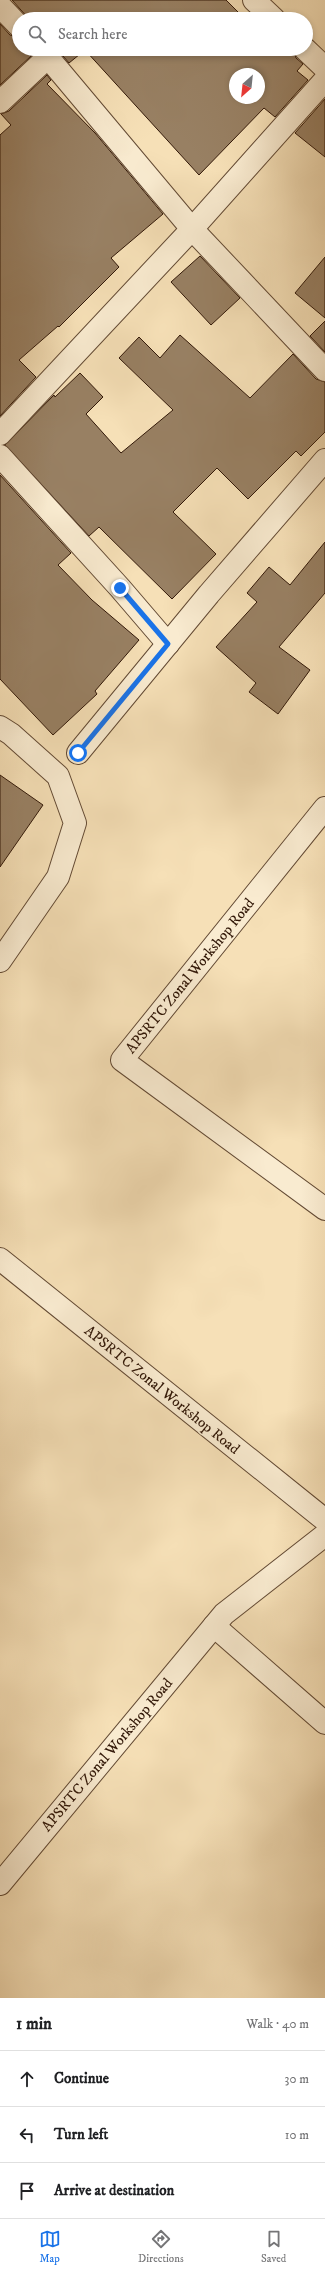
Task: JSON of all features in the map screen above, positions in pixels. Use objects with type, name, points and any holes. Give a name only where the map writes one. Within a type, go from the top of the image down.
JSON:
[{"type":"street","points":[[254,0],[267,12]]},
{"type":"street","points":[[0,6],[12,19]]},
{"type":"street","points":[[0,102],[41,56]]},
{"type":"street","points":[[47,56],[192,229],[325,370]]},
{"type":"street","points":[[312,56],[325,68]]},
{"type":"street","points":[[0,434],[192,229],[325,80]]},
{"type":"street","points":[[0,456],[120,588],[168,644]]},
{"type":"street","points":[[78,753],[209,594],[325,460]]},
{"type":"street","points":[[0,727],[11,734],[58,776],[75,823],[58,877],[0,961]]},
{"type":"street","name":"APSRTC Zonal Workshop Road","points":[[325,808],[122,1060],[325,1209]]},
{"type":"street","name":"APSRTC Zonal Workshop Road","points":[[0,1259],[325,1520]]},
{"type":"street","name":"APSRTC Zonal Workshop Road","points":[[0,1884],[224,1614],[325,1535]]},
{"type":"street","points":[[214,1626],[325,1723]]},
{"type":"building","points":[[12,0],[226,0],[238,12],[23,12]]},
{"type":"building","points":[[0,24],[12,36],[12,56],[31,56],[0,85]]},
{"type":"building","points":[[63,56],[78,56],[69,63]]},
{"type":"building","points":[[90,56],[295,56],[303,64],[297,71],[308,80],[275,117],[264,108],[199,175]]},
{"type":"building","points":[[47,75],[51,80],[47,84],[95,133],[163,214],[111,258],[119,267],[59,327],[58,326],[19,360],[36,377],[0,416],[0,135],[11,125],[1,114],[9,111]]},
{"type":"building","points":[[325,99],[325,157],[295,133]]},
{"type":"building","points":[[200,256],[240,298],[211,325],[171,282]]},
{"type":"building","points":[[325,257],[325,318],[295,293]]},
{"type":"building","points":[[325,321],[325,352],[310,336]]},
{"type":"building","points":[[180,335],[250,398],[293,354],[316,379],[325,382],[325,432],[301,456],[296,451],[248,499],[217,468],[173,512],[216,554],[172,599],[99,527],[89,536],[5,445],[54,395],[55,397],[80,373],[103,397],[86,414],[121,453],[173,410],[119,358],[139,337],[160,358]]},
{"type":"building","points":[[0,475],[71,553],[58,565],[92,600],[139,640],[95,691],[97,694],[53,735],[0,679]]},
{"type":"building","points":[[325,542],[325,593],[279,647],[310,670],[278,714],[249,692],[256,683],[216,647],[257,602],[247,593],[269,567],[290,585]]},
{"type":"building","points":[[0,775],[43,805],[0,867]]},
{"type":"route","points":[[78,753],[168,644],[120,588]]}]
